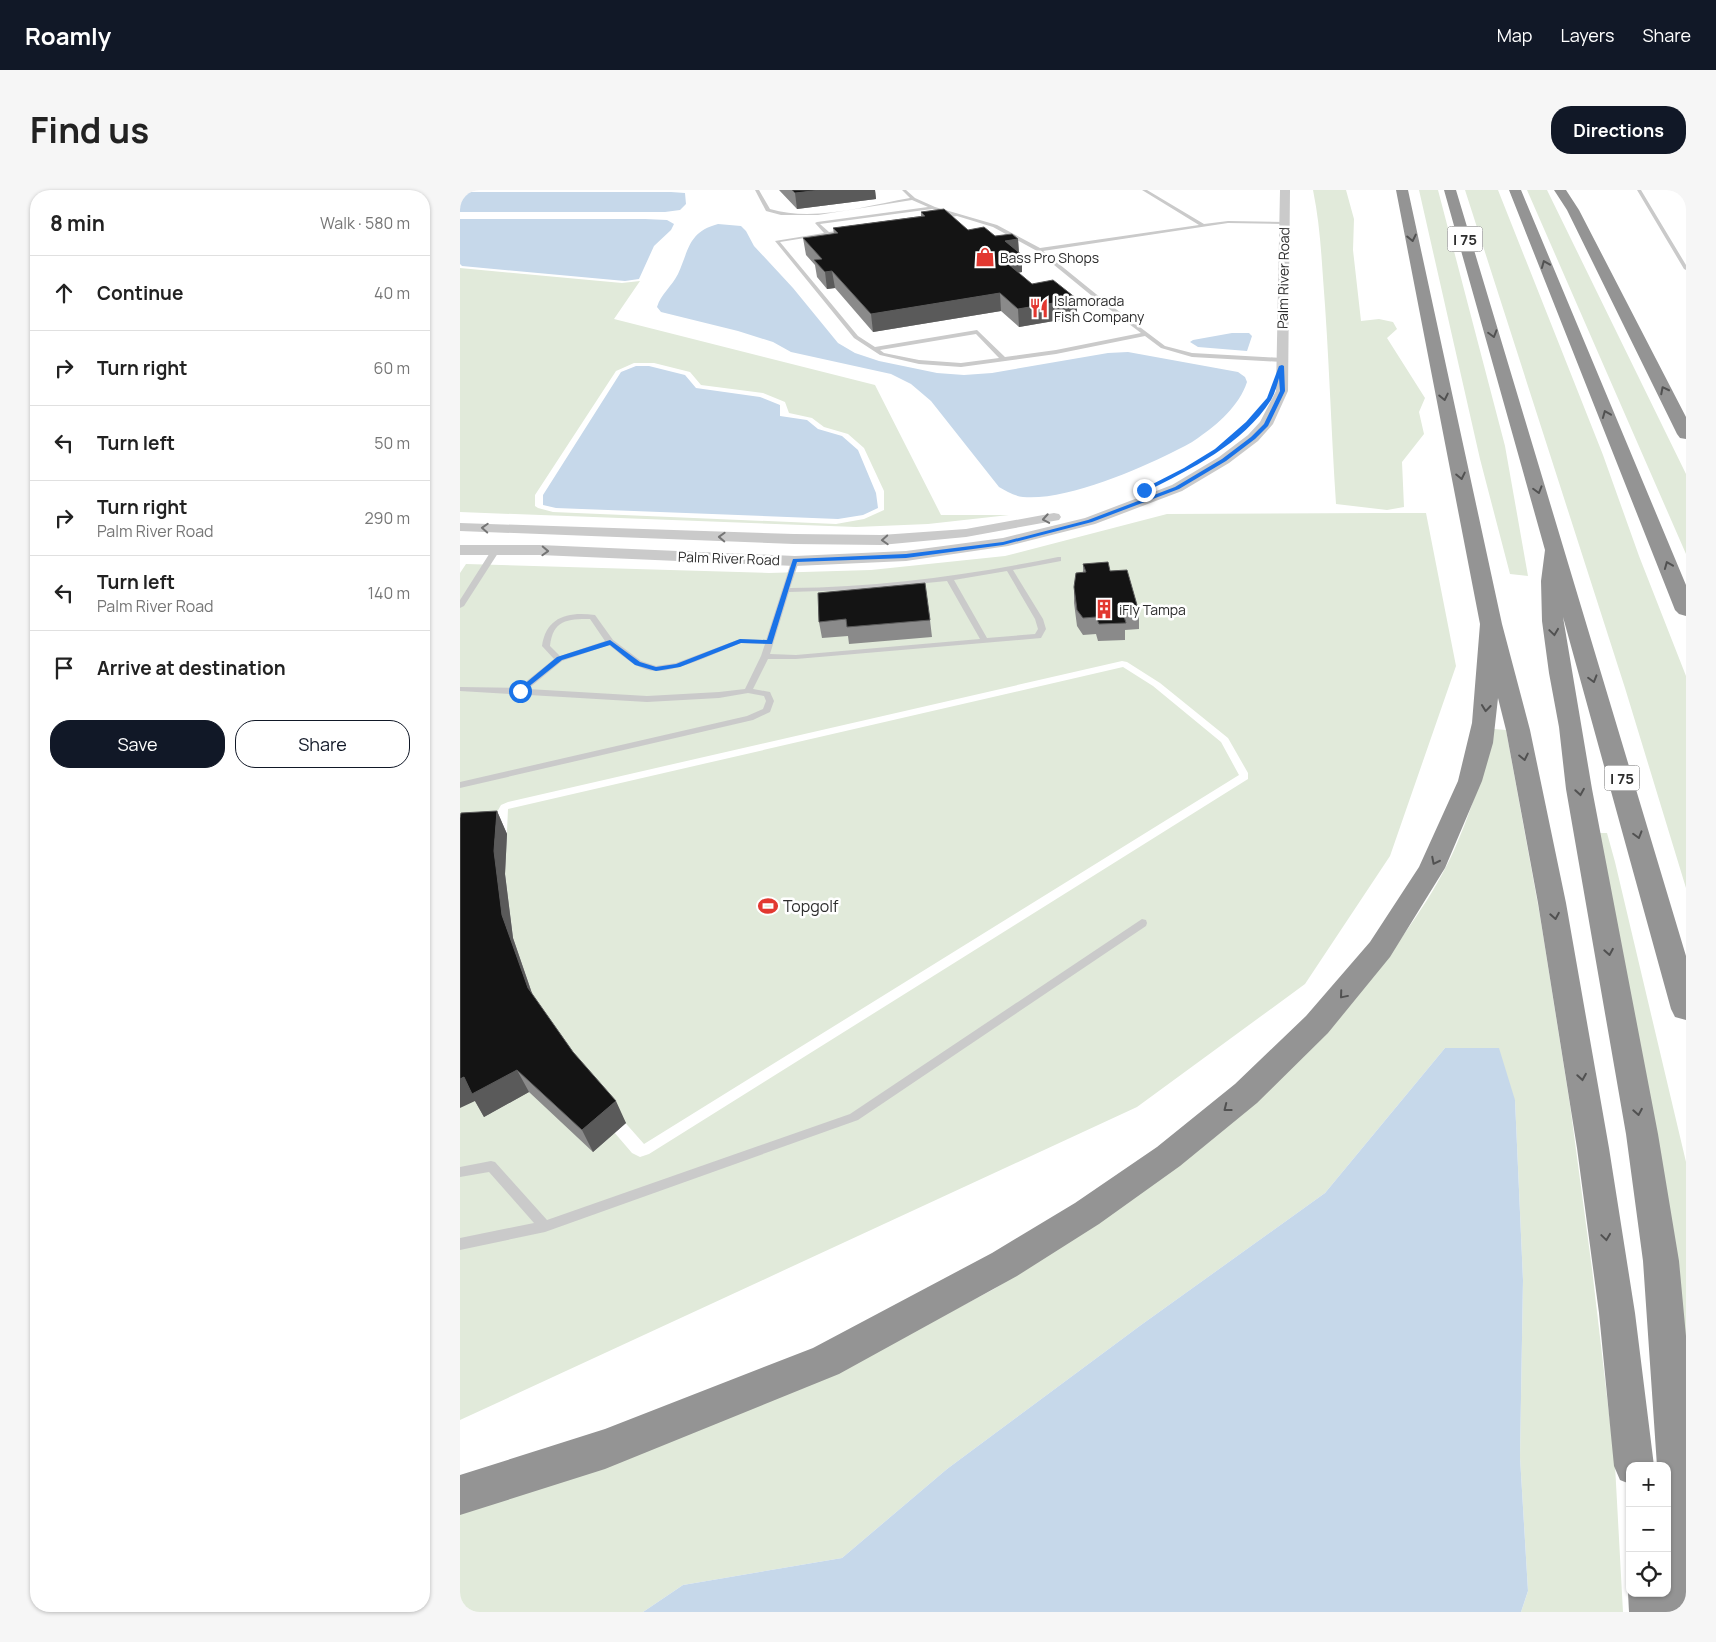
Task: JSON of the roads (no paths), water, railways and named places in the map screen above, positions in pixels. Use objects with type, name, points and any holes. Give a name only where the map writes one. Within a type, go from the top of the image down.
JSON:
[{"type":"highway","points":[[1402,190],[1491,624],[1518,730],[1561,951],[1593,1148],[1617,1314],[1634,1462]]},
{"type":"highway","name":"I 75","points":[[1450,190],[1555,548],[1686,1009]]},
{"type":"highway","points":[[1515,190],[1686,610]]},
{"type":"highway","points":[[1560,190],[1573,210],[1686,434]]},
{"type":"highway","points":[[1566,190],[1573,210]]},
{"type":"highway","points":[[1555,548],[1552,581],[1553,621],[1560,673],[1644,1142],[1661,1260],[1673,1401],[1683,1572],[1682,1612]]},
{"type":"highway","points":[[460,1495],[602,1450],[828,1360],[995,1272],[1139,1179],[1239,1099],[1321,1021],[1366,968],[1402,917],[1432,868],[1457,815],[1471,779],[1483,737],[1488,697],[1491,624]]},
{"type":"highway","points":[[1649,1597],[1651,1612]]},
{"type":"street","name":"Palm River Road","points":[[460,550],[795,560],[906,556],[1003,544],[1090,521],[1177,488],[1224,460],[1253,438],[1266,424],[1282,391],[1284,190]]},
{"type":"street","name":"Palm River Road","points":[[460,527],[784,539],[881,540],[966,533],[1056,517],[1144,490],[1186,469],[1217,450],[1248,424],[1269,398],[1282,363]]},
{"type":"street","points":[[496,550],[510,529]]},
{"type":"lane","points":[[757,190],[768,210],[785,215],[809,215],[913,199]]},
{"type":"lane","points":[[904,190],[913,199],[933,208],[995,226],[1039,250],[1163,347],[1192,355],[1282,363]]},
{"type":"lane","points":[[1144,190],[1202,225]]},
{"type":"lane","points":[[1639,190],[1686,268]]},
{"type":"lane","points":[[828,234],[817,224],[933,208]]},
{"type":"lane","points":[[930,219],[958,215]]},
{"type":"lane","points":[[1039,250],[1228,222],[1284,224]]},
{"type":"lane","points":[[856,230],[777,241],[856,337],[882,354],[919,362],[961,365],[1056,352],[1145,334]]},
{"type":"lane","points":[[875,349],[977,332],[1003,359]]},
{"type":"lane","points":[[460,606],[496,550]]},
{"type":"lane","points":[[748,691],[765,656],[795,560]]},
{"type":"lane","points":[[786,590],[834,590],[1009,569],[1058,560]]},
{"type":"lane","points":[[765,656],[796,657],[1038,636],[1042,629],[1039,619],[1009,569]]},
{"type":"lane","points":[[949,577],[985,640]]},
{"type":"lane","points":[[559,659],[546,646],[547,632],[554,623],[572,616],[592,617],[610,642],[638,663],[656,669],[678,666],[740,641],[770,642]]},
{"type":"lane","points":[[520,691],[559,659],[610,642]]},
{"type":"lane","points":[[460,690],[520,691],[647,699],[719,695],[748,691],[767,694],[770,701],[768,710],[750,718],[460,785]]},
{"type":"lane","points":[[460,1244],[545,1226],[854,1117],[1142,923]]},
{"type":"lane","points":[[460,1172],[491,1166],[545,1226]]},
{"type":"water","points":[[460,192],[671,192],[685,193],[686,204],[680,210],[665,212],[460,212]]},
{"type":"water","points":[[460,219],[645,219],[667,220],[674,224],[671,230],[654,246],[639,279],[625,281],[462,266],[460,264]]},
{"type":"water","points":[[718,224],[741,226],[754,246],[793,288],[838,343],[855,353],[879,361],[937,373],[964,375],[992,373],[1108,353],[1128,352],[1238,372],[1245,377],[1247,382],[1239,399],[1220,420],[1206,433],[1171,453],[1119,476],[1078,490],[1040,497],[1016,496],[999,487],[931,401],[911,384],[891,374],[791,352],[773,342],[738,331],[661,312],[657,307],[659,302],[678,274],[691,243],[695,237],[708,227]]},
{"type":"water","points":[[1232,333],[1249,333],[1252,336],[1247,351],[1198,347],[1190,342],[1193,340]]},
{"type":"water","points":[[636,366],[649,366],[685,375],[696,388],[760,397],[780,405],[780,416],[807,420],[818,429],[842,436],[858,450],[876,493],[878,508],[863,515],[838,519],[556,508],[543,505],[543,495],[621,372]]},
{"type":"water","points":[[1445,1048],[1499,1048],[1515,1100],[1523,1280],[1520,1457],[1528,1591],[1521,1612],[643,1612],[683,1585],[842,1558],[947,1469],[1141,1325],[1325,1193]]},
{"type":"place","name":"Bass Pro Shops","points":[[985,257]]},
{"type":"place","name":"Islamorada Fish Company","points":[[1039,308]]},
{"type":"place","name":"iFly Tampa","points":[[1104,609]]},
{"type":"place","name":"Topgolf","points":[[768,906]]}]
